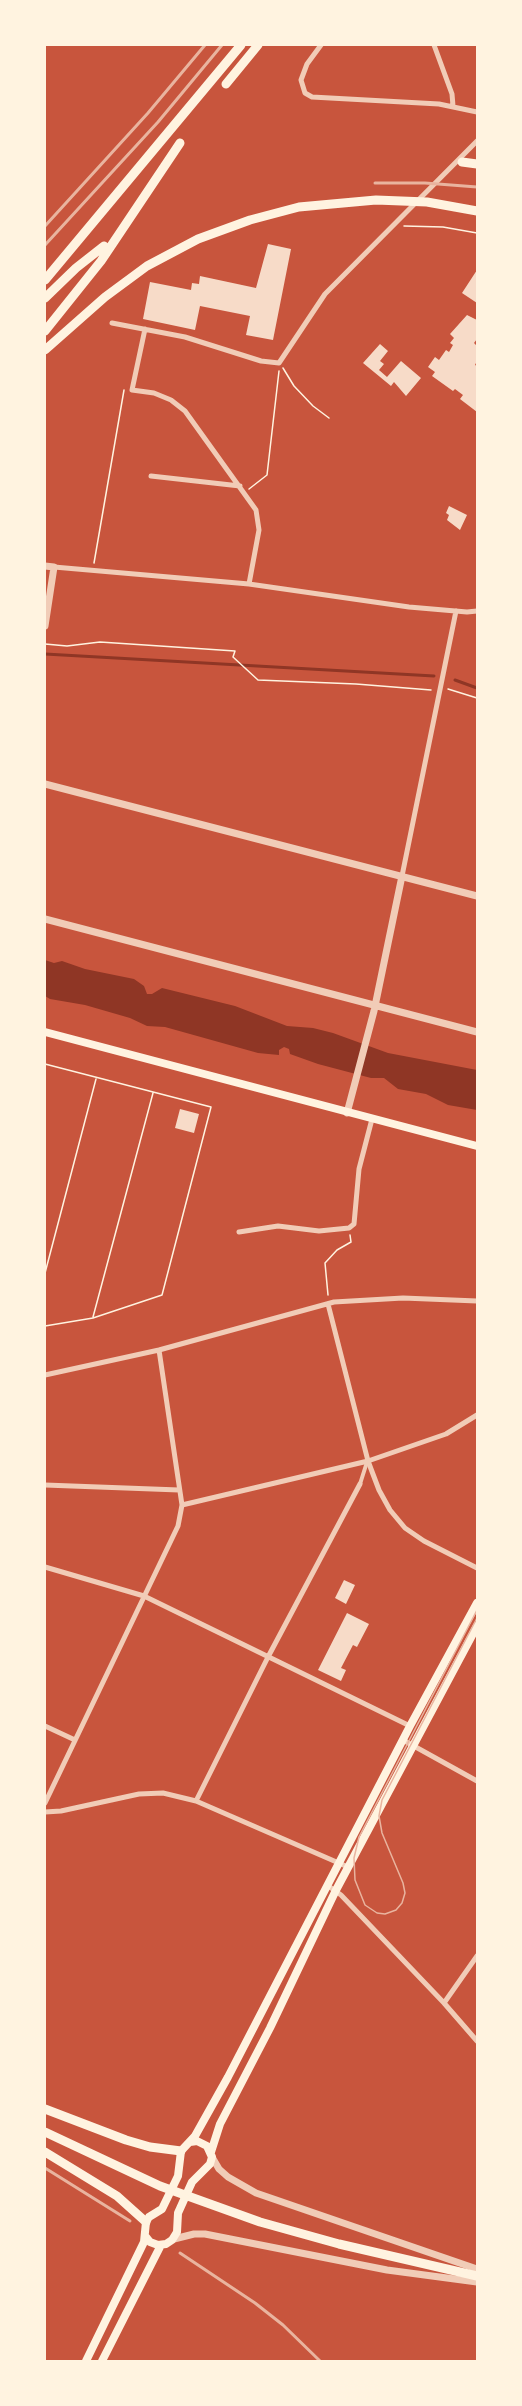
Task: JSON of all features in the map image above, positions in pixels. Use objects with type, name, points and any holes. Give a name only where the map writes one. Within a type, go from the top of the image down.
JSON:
[{"type":"highway","points":[[45,280],[241,45]]},
{"type":"highway","points":[[226,84],[258,45]]},
{"type":"highway","points":[[45,331],[101,261],[180,142]]},
{"type":"highway","points":[[462,162],[477,164]]},
{"type":"highway","points":[[45,350],[105,297],[134,275],[198,239],[250,220],[325,203],[401,200],[477,211]]},
{"type":"highway","points":[[45,298],[76,268],[104,246]]},
{"type":"highway","points":[[45,2109],[126,2140],[150,2147],[181,2151]]},
{"type":"highway","points":[[45,2132],[160,2186],[260,2222],[339,2244],[477,2276]]},
{"type":"highway","points":[[45,2152],[117,2196],[146,2223]]},
{"type":"main road","points":[[45,1032],[477,1146]]},
{"type":"main road","points":[[86,2361],[146,2237],[146,2223],[165,2203],[178,2176],[181,2151],[190,2142],[228,2077],[410,1726],[477,1603]]},
{"type":"main road","points":[[146,2237],[161,2246],[174,2239],[179,2209],[192,2182],[209,2166],[220,2124],[270,2028],[336,1890],[477,1626]]},
{"type":"main road","points":[[190,2142],[204,2144],[212,2154]]},
{"type":"main road","points":[[102,2361],[161,2246]]},
{"type":"street","points":[[321,45],[303,72],[301,80],[305,93],[312,97],[453,106],[477,112]]},
{"type":"street","points":[[434,45],[452,94],[453,106]]},
{"type":"street","points":[[112,323],[185,337],[261,360],[279,363],[325,294],[477,141]]},
{"type":"street","points":[[145,329],[132,390],[154,393],[171,400],[185,411],[256,510],[258,530],[249,585]]},
{"type":"street","points":[[151,476],[240,486]]},
{"type":"street","points":[[45,566],[249,585],[456,611],[477,611]]},
{"type":"street","points":[[45,626],[54,567]]},
{"type":"street","points":[[347,1113],[375,1006],[456,611]]},
{"type":"street","points":[[45,784],[477,896]]},
{"type":"street","points":[[45,919],[477,1032]]},
{"type":"street","points":[[239,1232],[278,1226],[319,1231],[350,1228],[354,1224],[359,1169],[372,1119]]},
{"type":"street","points":[[45,1375],[159,1350],[331,1303],[403,1298],[477,1301]]},
{"type":"street","points":[[331,1303],[368,1461],[379,1490],[390,1510],[405,1527],[424,1541],[477,1568]]},
{"type":"street","points":[[45,1803],[178,1526],[182,1505],[159,1350]]},
{"type":"street","points":[[182,1505],[368,1461],[446,1434],[477,1415]]},
{"type":"street","points":[[196,1801],[268,1657],[360,1484],[368,1461]]},
{"type":"street","points":[[45,1485],[179,1490]]},
{"type":"street","points":[[45,1567],[144,1596],[410,1726]]},
{"type":"street","points":[[45,1726],[75,1740]]},
{"type":"street","points":[[403,1740],[477,1781]]},
{"type":"street","points":[[45,1812],[61,1811],[139,1794],[163,1793],[196,1801],[348,1867]]},
{"type":"street","points":[[327,1885],[336,1890],[444,2003],[477,2041]]},
{"type":"street","points":[[444,2003],[477,1956]]},
{"type":"street","points":[[212,2154],[219,2169],[228,2177],[256,2193],[477,2269]]},
{"type":"street","points":[[174,2239],[205,2234],[387,2270],[477,2282]]},
{"type":"path","points":[[391,227],[418,225],[477,233]]},
{"type":"path","points":[[279,363],[307,399],[329,418]]},
{"type":"path","points":[[245,492],[267,475],[279,363]]},
{"type":"path","points":[[93,571],[124,388],[132,390]]},
{"type":"path","points":[[45,644],[100,642],[235,651],[233,657],[255,679],[451,689],[477,698]]},
{"type":"path","points":[[45,1064],[211,1107],[162,1295],[93,1318],[45,1326]]},
{"type":"path","points":[[45,1273],[96,1078]]},
{"type":"path","points":[[93,1318],[154,1092]]},
{"type":"path","points":[[331,1303],[325,1263],[338,1250],[351,1242],[350,1228]]},
{"type":"shaded area","points":[[45,960],[54,963],[62,961],[85,969],[134,979],[144,986],[147,994],[152,994],[162,988],[235,1006],[287,1026],[313,1028],[333,1033],[388,1053],[477,1070],[477,1110],[448,1105],[426,1094],[398,1089],[384,1078],[371,1078],[318,1064],[290,1054],[289,1049],[284,1047],[279,1050],[279,1055],[258,1053],[165,1027],[147,1026],[130,1018],[85,1005],[50,999],[45,996]]},
{"type":"building","points":[[268,244],[291,249],[273,340],[246,335],[250,316],[200,306],[195,330],[143,319],[150,282],[191,290],[192,283],[199,284],[200,276],[256,288]]},
{"type":"building","points":[[477,270],[477,303],[462,293]]},
{"type":"building","points":[[467,315],[477,320],[477,339],[474,343],[477,346],[475,365],[477,366],[477,412],[460,399],[463,395],[455,389],[453,391],[432,376],[435,372],[428,367],[435,357],[439,360],[446,350],[449,352],[453,345],[450,343],[454,338],[450,334]]},
{"type":"building","points":[[380,344],[388,351],[380,361],[384,364],[379,370],[387,377],[401,361],[421,378],[406,396],[394,382],[391,386],[363,363]]},
{"type":"building","points":[[449,506],[467,515],[460,530],[447,520],[449,515],[446,513]]},
{"type":"building","points":[[180,1109],[199,1114],[194,1133],[175,1128]]},
{"type":"building","points":[[344,1580],[355,1585],[346,1604],[335,1598]]},
{"type":"building","points":[[347,1613],[369,1624],[357,1647],[353,1645],[341,1668],[346,1670],[341,1681],[318,1670]]},
{"type":"waterway","points":[[45,654],[434,676]]},
{"type":"waterway","points":[[455,680],[477,688]]},
{"type":"tram line","points":[[477,1610],[359,1837],[354,1858],[355,1880],[365,1905],[377,1913],[385,1914],[396,1910],[402,1903],[405,1893],[382,1833],[379,1816],[382,1800],[477,1618]]},
{"type":"railway","points":[[45,226],[148,113],[205,45]]},
{"type":"railway","points":[[45,245],[158,122],[222,45]]},
{"type":"railway","points":[[375,183],[425,183],[477,187]]},
{"type":"railway","points":[[45,2168],[130,2221]]},
{"type":"railway","points":[[180,2253],[255,2303],[283,2325],[320,2361]]}]
